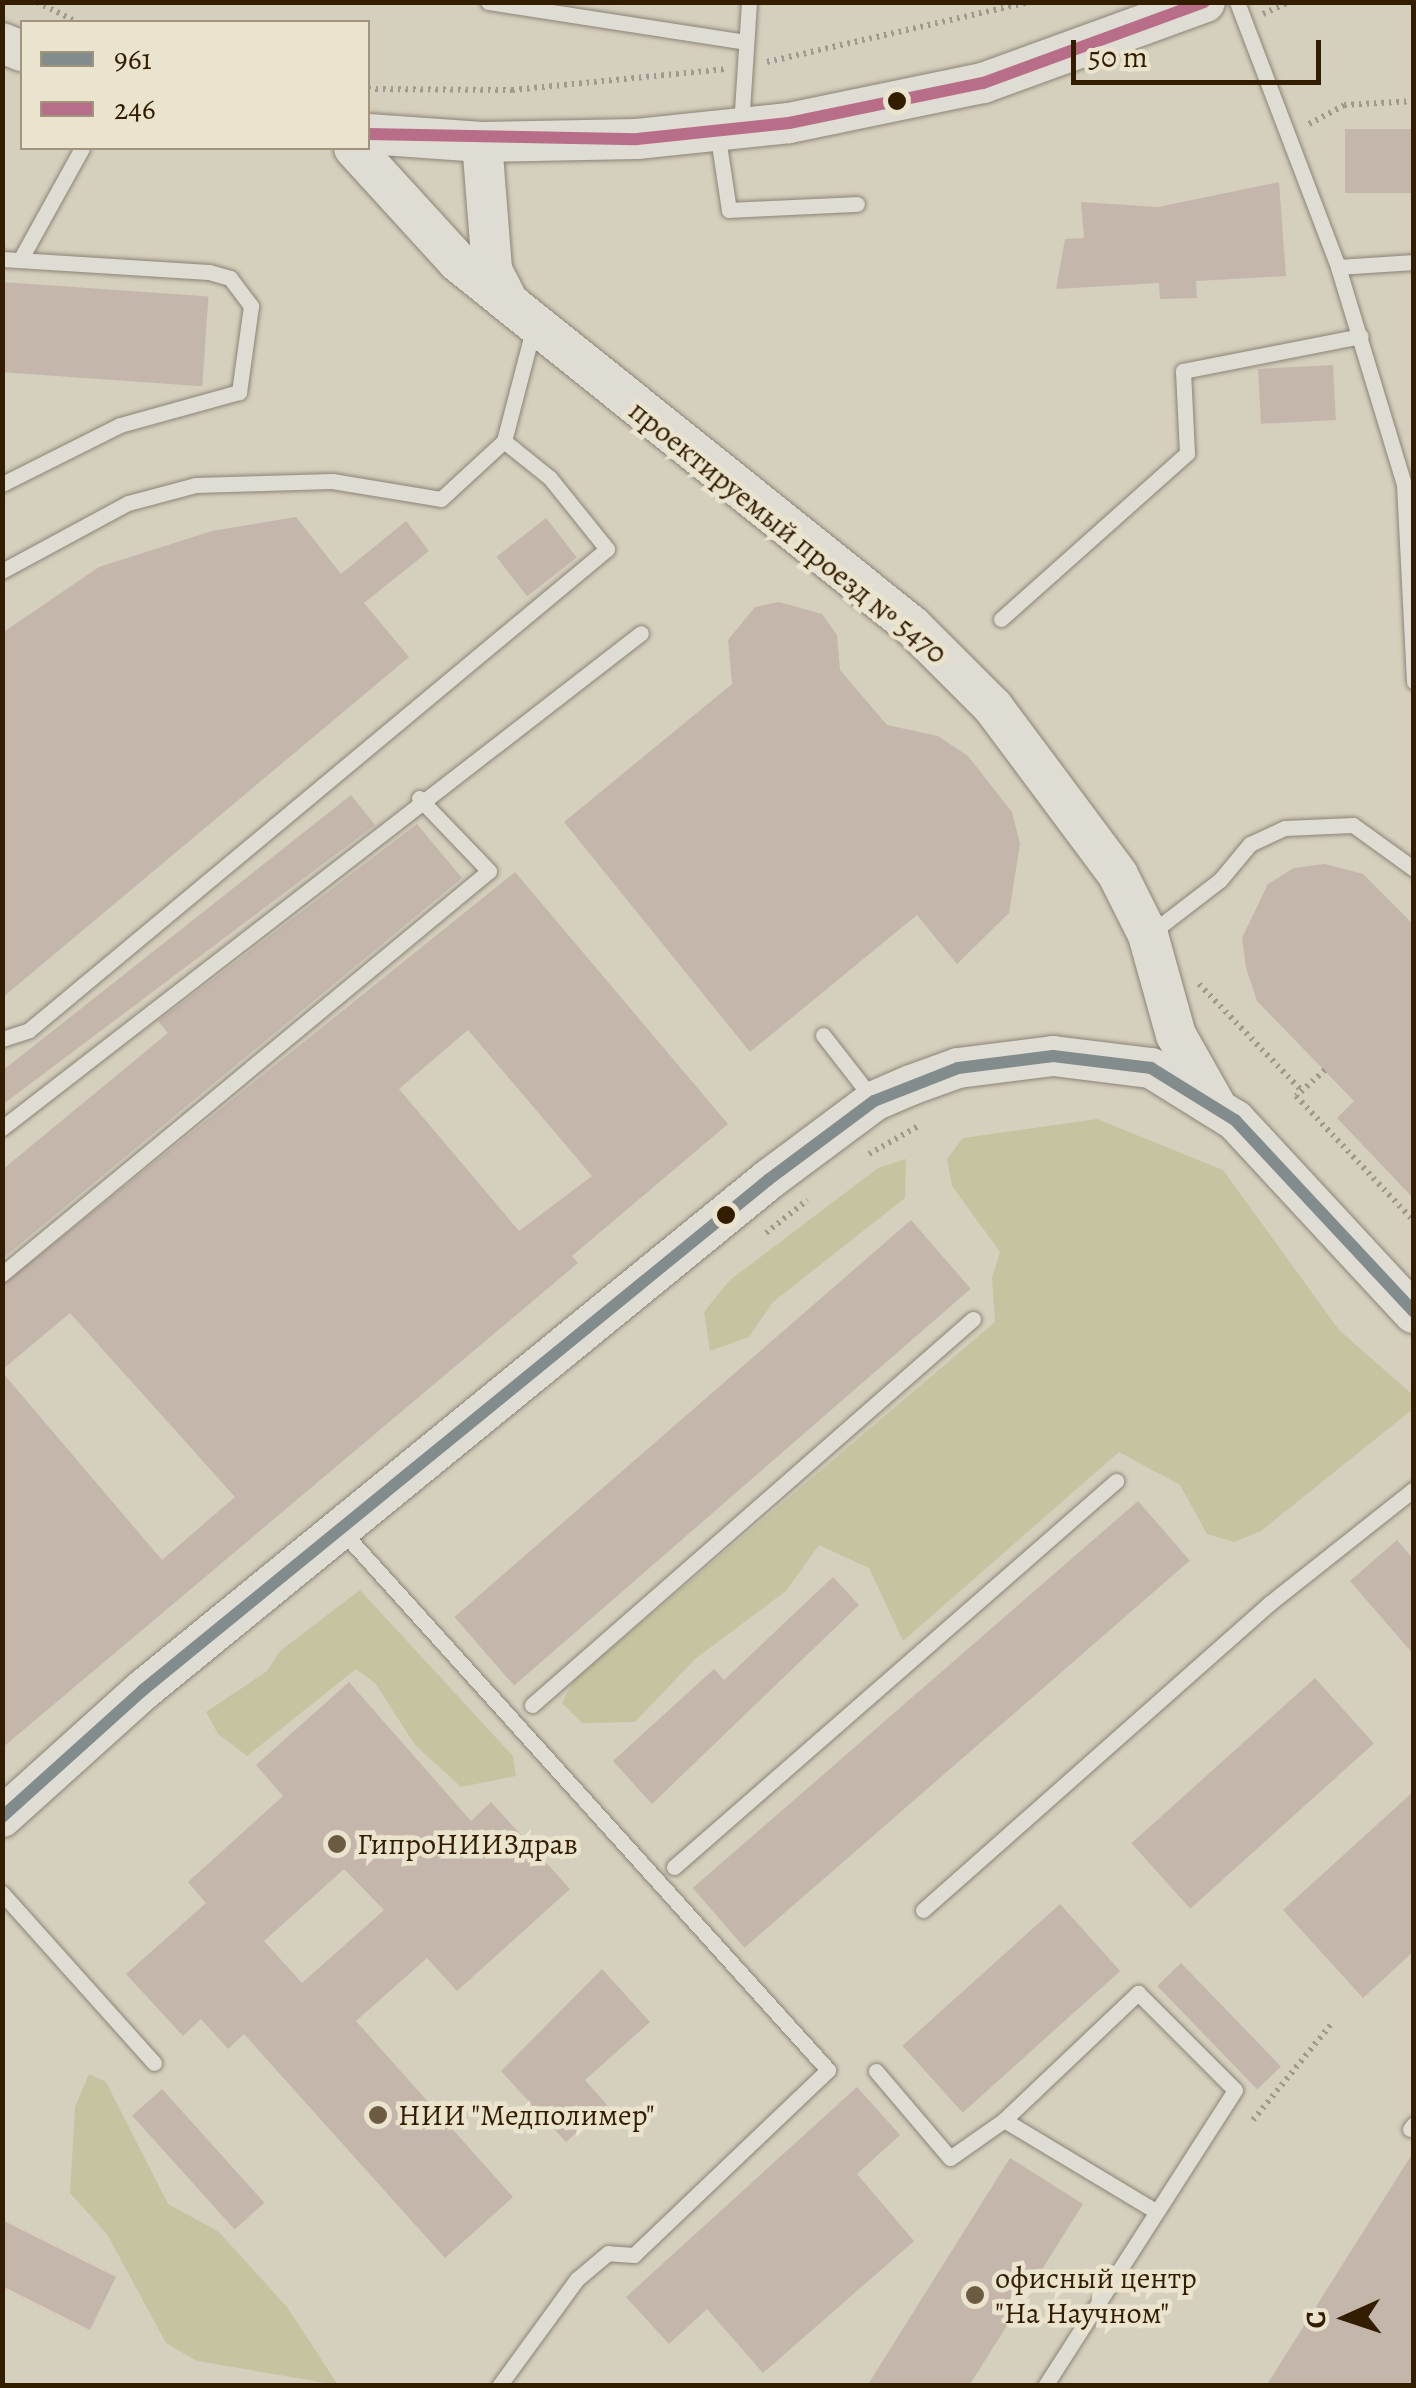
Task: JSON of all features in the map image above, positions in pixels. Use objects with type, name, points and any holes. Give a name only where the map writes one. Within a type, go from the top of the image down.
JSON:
[{"type":"street","points":[[370,134],[482,142],[729,131],[982,83],[1205,2]]},
{"type":"street","name":"проектируемый проезд № 5470","points":[[482,142],[492,270],[522,317]]},
{"type":"street","name":"проектируемый проезд № 5470","points":[[356,150],[522,317],[912,626],[993,707],[1118,875],[1148,936],[1159,980],[1215,1104]]},
{"type":"street","points":[[1105,1058],[1148,1026],[1159,980]]},
{"type":"street","points":[[2,1817],[143,1690],[874,1101],[958,1068],[1105,1058],[1152,1068],[1215,1104],[1280,1164],[1414,1313]]},
{"type":"lane","points":[[488,2],[746,42]]},
{"type":"lane","points":[[749,2],[745,67],[729,131],[728,210],[857,204]]},
{"type":"lane","points":[[1237,2],[1290,134],[1406,465],[1414,682]]},
{"type":"lane","points":[[20,260],[81,150]]},
{"type":"lane","points":[[2,259],[230,278],[251,306],[246,378],[232,395],[120,425],[2,484]]},
{"type":"lane","points":[[1338,267],[1414,262]]},
{"type":"lane","points":[[2,572],[128,503],[195,484],[332,482],[440,499],[504,441],[522,317]]},
{"type":"lane","points":[[1001,619],[1187,453],[1183,370],[1362,336]]},
{"type":"lane","points":[[2,1040],[29,1030],[607,549],[550,478],[504,441]]},
{"type":"lane","points":[[2,1128],[419,798],[641,633]]},
{"type":"lane","points":[[2,1274],[489,871],[419,798]]},
{"type":"lane","points":[[1148,936],[1220,880],[1250,844],[1285,828],[1353,825],[1414,869]]},
{"type":"lane","points":[[822,1035],[874,1101]]},
{"type":"lane","points":[[532,1705],[972,1319]]},
{"type":"lane","points":[[674,1868],[1116,1481]]},
{"type":"lane","points":[[922,1910],[1270,1603],[1414,1489]]},
{"type":"lane","points":[[341,1530],[828,2070],[634,2254],[608,2253],[577,2279],[499,2386]]},
{"type":"lane","points":[[2,1893],[154,2063]]},
{"type":"lane","points":[[876,2070],[950,2158],[1004,2120],[1138,1993],[1234,2090],[1152,2210],[1044,2386]]},
{"type":"lane","points":[[1004,2120],[1152,2210]]},
{"type":"path","points":[[37,2],[72,20]]},
{"type":"path","points":[[370,89],[512,90],[745,67],[1030,2]]},
{"type":"path","points":[[1290,134],[1344,105],[1414,101]]},
{"type":"path","points":[[1159,980],[1203,985],[1302,1091]]},
{"type":"path","points":[[1324,1070],[1296,1096],[1414,1221]]},
{"type":"path","points":[[1254,2120],[1332,2023]]},
{"type":"shaded area","points":[[1097,1119],[1223,1170],[1339,1330],[1413,1395],[1413,1409],[1261,1531],[1234,1542],[1207,1534],[1180,1485],[1119,1452],[903,1641],[869,1568],[819,1545],[786,1591],[695,1659],[635,1722],[582,1723],[562,1703],[574,1680],[995,1322],[992,1278],[1000,1252],[952,1186],[947,1159],[963,1138]]},
{"type":"shaded area","points":[[906,1159],[905,1198],[773,1302],[749,1337],[710,1351],[704,1312],[730,1280],[878,1168]]},
{"type":"shaded area","points":[[360,1590],[513,1756],[516,1776],[461,1787],[415,1745],[375,1683],[356,1669],[247,1756],[218,1734],[206,1712],[267,1671],[280,1651]]},
{"type":"shaded area","points":[[89,2074],[106,2082],[168,2204],[219,2232],[287,2307],[338,2385],[197,2361],[166,2343],[107,2234],[70,2193],[75,2107]]},
{"type":"building","points":[[1345,129],[1414,129],[1414,193],[1345,193]]},
{"type":"building","points":[[1279,182],[1286,276],[1196,281],[1197,298],[1160,299],[1159,283],[1056,289],[1065,239],[1084,238],[1081,202],[1158,207]]},
{"type":"building","points":[[2,282],[208,296],[202,386],[2,372]]},
{"type":"building","points":[[1333,365],[1336,420],[1261,424],[1258,369]]},
{"type":"building","points":[[296,517],[341,574],[406,521],[429,551],[364,603],[409,657],[2,998],[2,633],[99,567],[212,531]]},
{"type":"building","points":[[546,518],[577,557],[527,596],[496,557]]},
{"type":"building","points":[[779,602],[822,614],[837,635],[840,670],[887,725],[938,736],[968,756],[1012,812],[1020,844],[1009,913],[957,964],[917,915],[750,1052],[564,822],[732,684],[728,640],[755,607]]},
{"type":"building","points":[[351,795],[375,825],[2,1105],[2,1071]]},
{"type":"building","points":[[417,824],[462,878],[2,1259],[2,1170],[168,1033],[158,1021]]},
{"type":"building","points":[[1325,864],[1363,874],[1414,925],[1414,1199],[1337,1118],[1354,1101],[1257,1001],[1246,968],[1242,938],[1268,884],[1294,868]]},
{"type":"building","points":[[515,872],[728,1124],[572,1256],[578,1263],[2,1748],[2,1372],[162,1560],[235,1497],[70,1313],[2,1370],[2,1285]],"holes":[[[468,1030],[592,1176],[519,1231],[399,1089]]]},
{"type":"building","points":[[911,1220],[971,1289],[514,1686],[454,1617]]},
{"type":"building","points":[[1138,1501],[1190,1561],[745,1948],[693,1888]]},
{"type":"building","points":[[1397,1540],[1414,1560],[1414,1655],[1350,1581]]},
{"type":"building","points":[[833,1577],[859,1605],[652,1804],[613,1761],[714,1669],[724,1680]]},
{"type":"building","points":[[1315,1678],[1374,1743],[1190,1909],[1131,1843]]},
{"type":"building","points":[[349,1682],[471,1821],[491,1802],[570,1889],[457,1991],[427,1958],[356,2021],[513,2197],[445,2258],[244,2034],[228,2049],[201,2019],[183,2036],[126,1974],[206,1903],[188,1882],[283,1796],[256,1765]],"holes":[[[344,1869],[384,1910],[302,1983],[264,1941]]]},
{"type":"building","points":[[1414,1791],[1414,1951],[1363,1998],[1283,1910]]},
{"type":"building","points":[[1060,1904],[1120,1971],[963,2113],[902,2046]]},
{"type":"building","points":[[1181,1963],[1281,2067],[1257,2090],[1157,1986]]},
{"type":"building","points":[[602,1969],[650,2022],[585,2080],[607,2105],[566,2142],[501,2071]]},
{"type":"building","points":[[857,2087],[900,2135],[857,2174],[914,2241],[763,2373],[707,2309],[669,2344],[626,2297]]},
{"type":"building","points":[[162,2089],[264,2203],[235,2229],[132,2116]]},
{"type":"building","points":[[1414,2151],[1414,2386],[1266,2386]]},
{"type":"building","name":"офисный центр \"На Научном\"","points":[[1010,2158],[1083,2204],[969,2386],[867,2386]]},
{"type":"building","points":[[2,2220],[116,2277],[90,2330],[2,2286]]},
{"type":"transit line","name":"246","points":[[370,134],[637,139],[789,123],[983,83],[1204,2]]},
{"type":"transit line","name":"961","points":[[2,1817],[143,1690],[768,1180],[874,1101],[958,1068],[1053,1056],[1151,1068],[1235,1120],[1414,1312]]},
{"type":"place","name":"ГипроНИИЗдрав","points":[[337,1844]]},
{"type":"place","name":"НИИ \"Медполимер\"","points":[[378,2115]]},
{"type":"place","name":"офисный центр \"На Научном\"","points":[[975,2295]]}]
